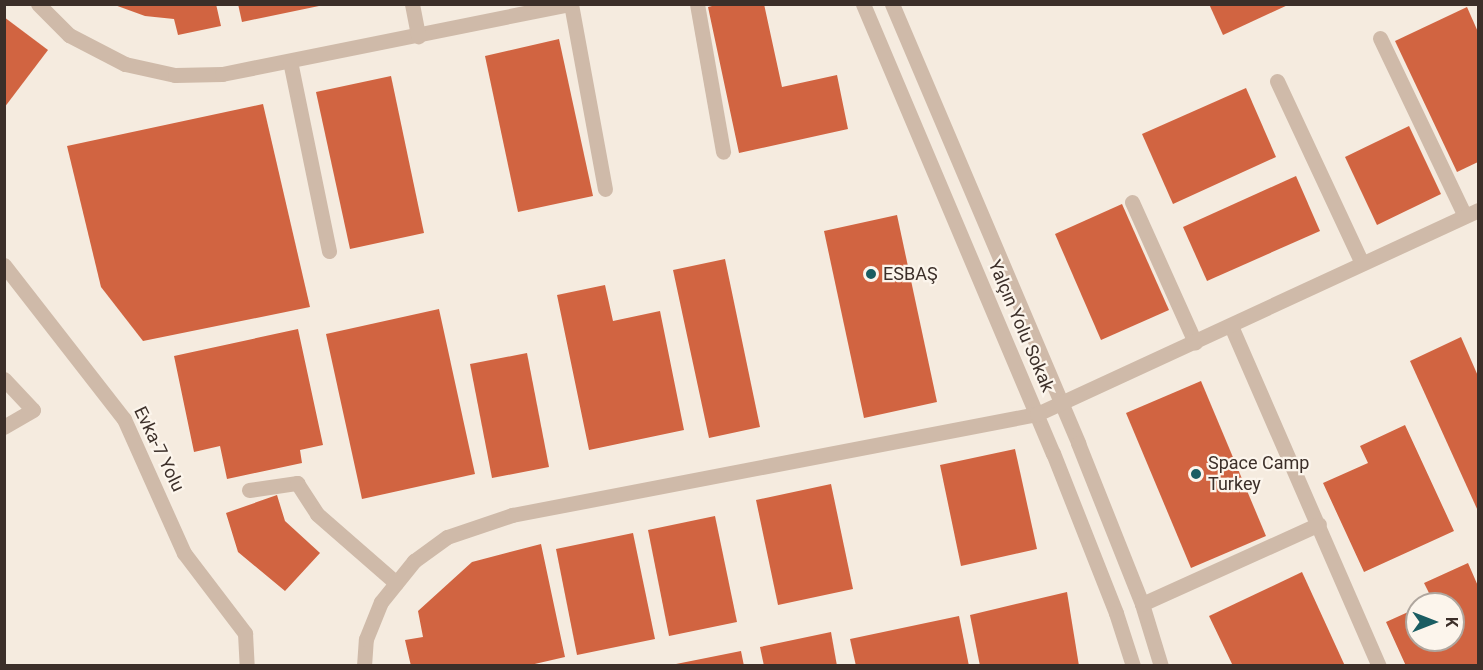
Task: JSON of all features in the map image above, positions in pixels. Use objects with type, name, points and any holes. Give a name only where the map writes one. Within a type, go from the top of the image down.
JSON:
[{"type":"street","points":[[38,4],[69,35],[135,66],[175,75],[222,74],[570,4],[605,189]]},
{"type":"street","points":[[412,4],[418,36]]},
{"type":"street","points":[[697,4],[723,152]]},
{"type":"street","name":"Yalçın Yolu Sokak","points":[[863,4],[1036,414],[1116,614],[1132,666]]},
{"type":"street","name":"Yalçın Yolu Sokak","points":[[892,4],[1061,402],[1142,604],[1161,666]]},
{"type":"street","points":[[364,666],[366,639],[381,602],[414,561],[447,537],[512,515],[1036,414],[1472,213],[1380,38]]},
{"type":"street","points":[[290,61],[329,251]]},
{"type":"street","points":[[1277,81],[1362,264]]},
{"type":"street","points":[[1132,202],[1195,342]]},
{"type":"street","name":"Evka-7 Yolu","points":[[4,265],[124,419],[184,553],[245,633],[247,666]]},
{"type":"street","points":[[1231,326],[1379,666]]},
{"type":"street","points":[[4,380],[33,410],[4,427]]},
{"type":"street","points":[[249,490],[297,483],[317,514],[396,583]]},
{"type":"street","points":[[1142,604],[1319,524]]},
{"type":"building","points":[[112,4],[216,4],[221,26],[178,35],[174,19],[145,16]]},
{"type":"building","points":[[238,4],[319,4],[319,6],[242,22]]},
{"type":"building","points":[[720,4],[764,4],[782,87],[837,75],[848,129],[739,153],[708,7]]},
{"type":"building","points":[[1209,4],[1290,4],[1223,35]]},
{"type":"building","points":[[1467,7],[1478,32],[1478,162],[1457,172],[1395,41]]},
{"type":"building","points":[[4,17],[48,50],[4,108]]},
{"type":"building","points":[[559,39],[593,196],[518,212],[485,56]]},
{"type":"building","points":[[391,76],[424,233],[350,249],[316,92]]},
{"type":"building","points":[[1246,88],[1276,157],[1173,204],[1142,134]]},
{"type":"building","points":[[263,104],[310,307],[143,341],[101,287],[67,146]]},
{"type":"building","points":[[1409,126],[1441,194],[1377,225],[1345,157]]},
{"type":"building","points":[[1296,176],[1320,231],[1207,281],[1183,227]]},
{"type":"building","points":[[1122,204],[1169,310],[1101,340],[1055,234]]},
{"type":"building","points":[[897,215],[937,402],[864,418],[824,231]]},
{"type":"building","points":[[725,259],[760,427],[709,438],[673,270]]},
{"type":"building","points":[[605,285],[613,321],[660,311],[684,430],[589,450],[557,295]]},
{"type":"building","points":[[439,309],[475,474],[362,499],[326,334]]},
{"type":"building","points":[[298,329],[323,445],[300,450],[302,463],[227,479],[220,446],[194,452],[174,356]]},
{"type":"building","points":[[1461,337],[1478,376],[1478,511],[1410,361]]},
{"type":"building","points":[[527,353],[549,467],[492,478],[470,364]]},
{"type":"building","name":"Space Camp Turkey","points":[[1201,381],[1266,536],[1191,568],[1126,413]]},
{"type":"building","points":[[1405,425],[1454,531],[1364,572],[1323,483],[1368,463],[1360,446]]},
{"type":"building","points":[[1015,449],[1037,549],[961,566],[940,465]]},
{"type":"building","points":[[831,484],[853,589],[778,605],[756,500]]},
{"type":"building","points":[[277,495],[285,521],[320,553],[285,591],[238,552],[226,513]]},
{"type":"building","points":[[715,516],[737,622],[669,636],[648,530]]},
{"type":"building","points":[[633,533],[655,639],[577,655],[556,549]]},
{"type":"building","points":[[541,544],[565,657],[526,666],[411,666],[405,640],[423,637],[418,611],[472,562]]},
{"type":"building","points":[[1468,563],[1478,586],[1478,666],[1406,666],[1386,622],[1405,613],[1405,652],[1465,652],[1465,592],[1428,592],[1424,583]]},
{"type":"building","points":[[1302,572],[1345,666],[1233,666],[1209,616]]},
{"type":"building","points":[[1067,592],[1079,666],[980,666],[970,615]]},
{"type":"building","points":[[959,616],[969,666],[856,666],[850,639]]},
{"type":"building","points":[[831,632],[837,666],[764,666],[760,647]]},
{"type":"building","points":[[741,651],[744,666],[676,666],[676,664]]},
{"type":"place","name":"ESBAŞ","points":[[871,274]]},
{"type":"place","name":"Space Camp Turkey","points":[[1196,474]]}]
